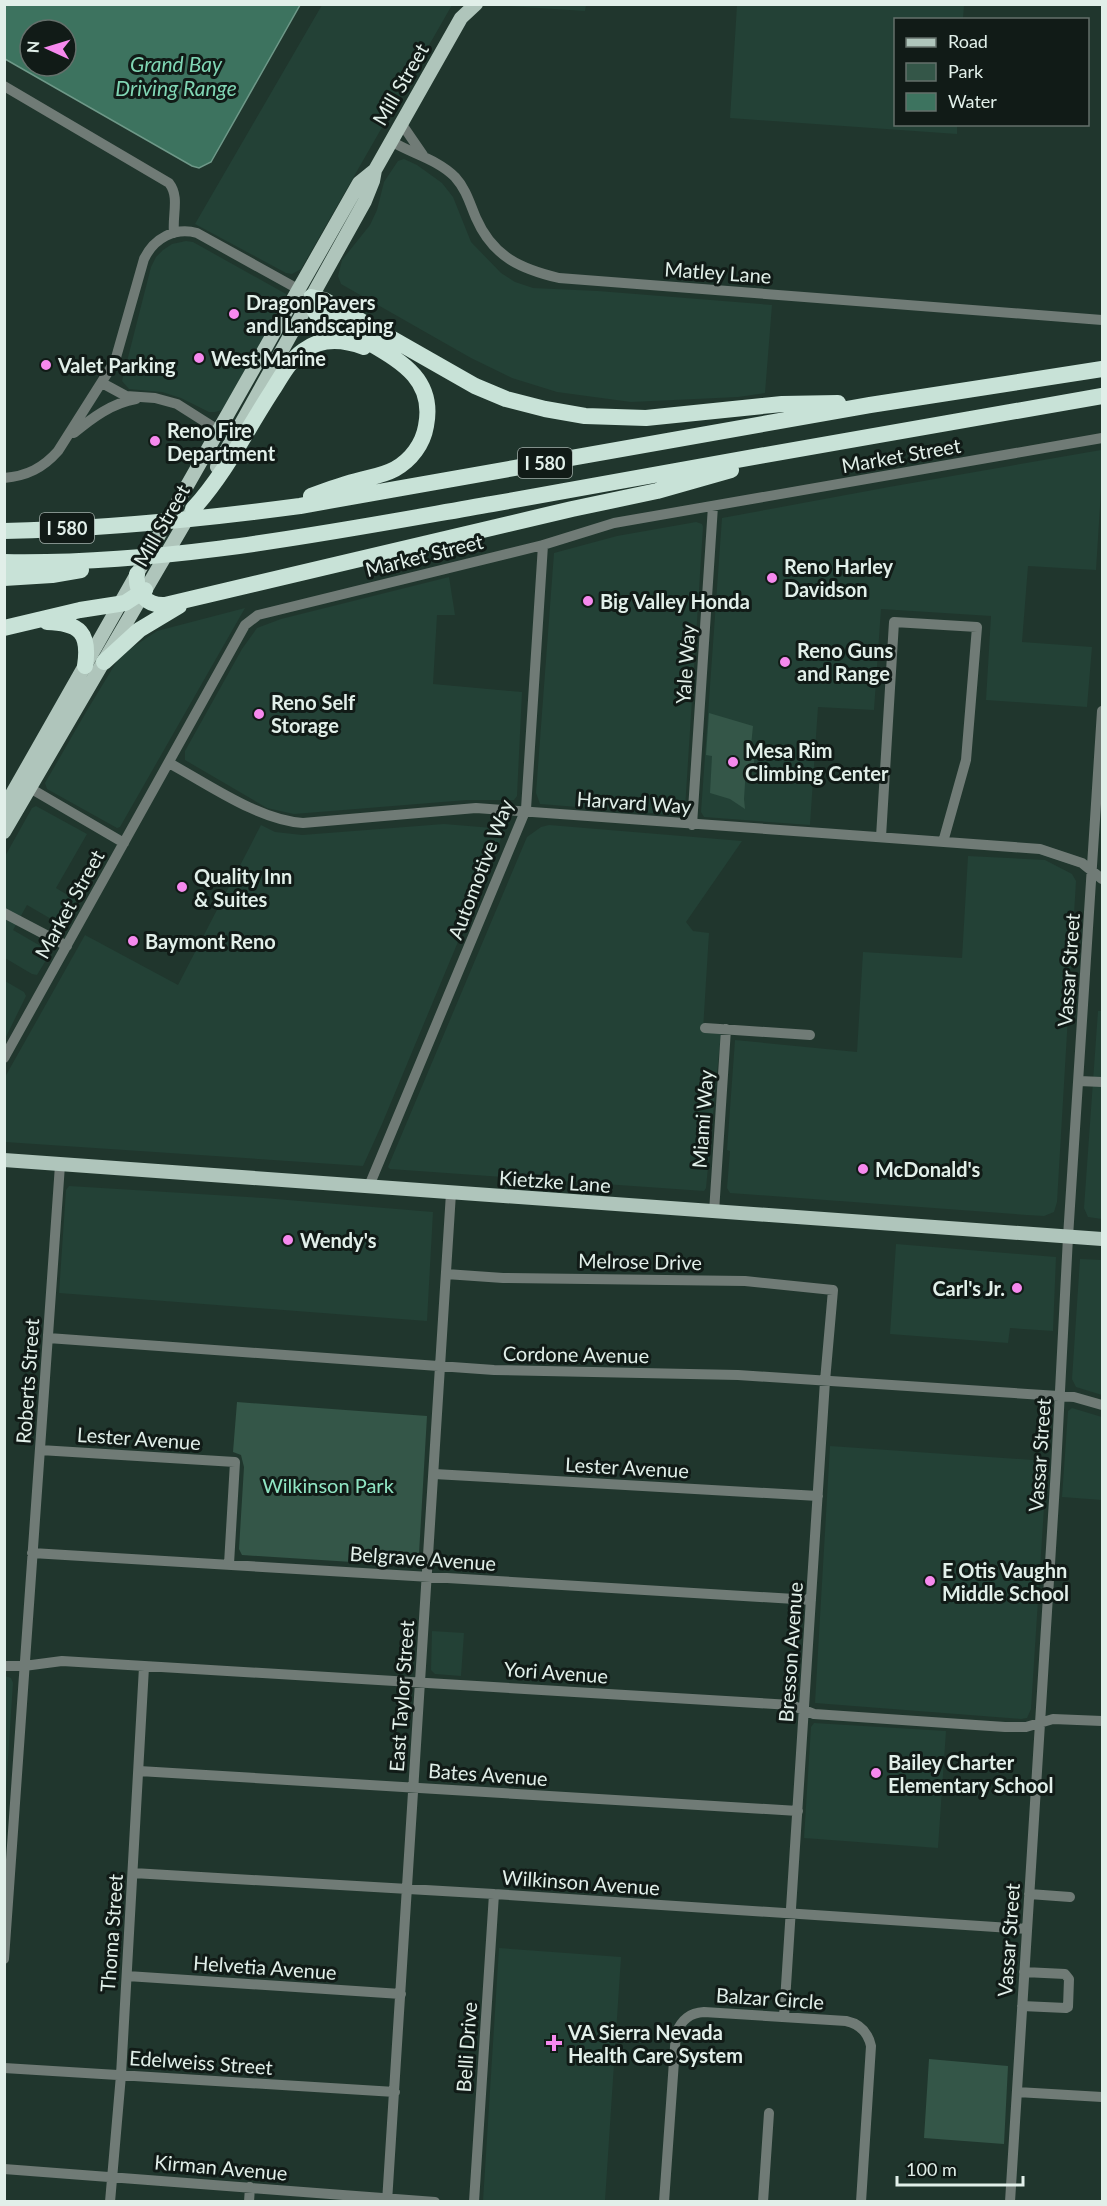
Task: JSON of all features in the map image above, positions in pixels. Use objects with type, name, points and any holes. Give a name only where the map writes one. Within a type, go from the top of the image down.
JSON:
[{"type":"highway","points":[[262,511],[384,474],[400,466],[413,454],[425,432],[428,417],[427,402],[417,378],[399,360],[316,313],[304,293]]},
{"type":"highway","points":[[304,293],[324,300],[475,386],[506,399],[545,409],[585,416],[646,418],[782,404],[870,405]]},
{"type":"highway","points":[[193,509],[217,481],[261,408],[292,362],[303,351],[322,342],[338,340],[399,360]]},
{"type":"highway","name":"I 580","points":[[4,531],[129,525],[262,511],[350,498],[870,405],[1095,370]]},
{"type":"highway","name":"I 580","points":[[4,562],[116,559],[320,534],[1095,397]]},
{"type":"highway","points":[[137,574],[137,584],[142,594],[151,603],[162,605],[665,489],[729,471],[777,454]]},
{"type":"highway","points":[[4,578],[77,571],[116,559]]},
{"type":"highway","points":[[4,628],[80,610],[119,604],[142,594]]},
{"type":"highway","points":[[104,662],[152,621],[183,604],[208,594]]},
{"type":"highway","points":[[37,622],[64,623],[77,629],[86,643],[85,666]]},
{"type":"main road","name":"Mill Street","points":[[4,832],[24,785],[85,666],[218,430],[365,201],[375,170],[461,11],[476,4]]},
{"type":"main road","name":"Mill Street","points":[[4,808],[24,785],[104,662],[193,509],[304,293]]},
{"type":"main road","name":"Kietzke Lane","points":[[4,1160],[1102,1239]]},
{"type":"street","points":[[4,86],[169,183],[176,198],[174,233]]},
{"type":"street","points":[[401,123],[423,155]]},
{"type":"street","name":"Matley Lane","points":[[391,141],[407,151],[423,155],[454,176],[464,189],[481,227],[498,250],[521,266],[550,276],[1102,320]]},
{"type":"street","points":[[58,451],[102,383],[118,353],[147,254],[160,239],[186,231],[202,235],[304,293]]},
{"type":"street","points":[[102,383],[126,396],[177,404],[218,430]]},
{"type":"street","points":[[4,478],[20,476],[37,470],[83,425],[106,410],[123,402],[147,398]]},
{"type":"street","name":"Market Street","points":[[4,1058],[245,625],[258,615],[543,545],[614,523],[1102,438]]},
{"type":"street","name":"Yale Way","points":[[692,825],[713,506]]},
{"type":"street","name":"Automotive Way","points":[[369,1186],[525,812],[543,545]]},
{"type":"street","points":[[881,837],[894,622],[977,627],[966,760],[943,842]]},
{"type":"street","name":"Vassar Street","points":[[1010,2202],[1102,711]]},
{"type":"street","name":"Harvard Way","points":[[169,763],[263,814],[287,822],[303,823],[476,808],[1047,850],[1082,863],[1102,879]]},
{"type":"street","points":[[24,785],[124,843]]},
{"type":"street","points":[[4,913],[67,946]]},
{"type":"street","points":[[705,1028],[810,1035]]},
{"type":"street","name":"Miami Way","points":[[714,1212],[726,1029]]},
{"type":"street","points":[[1079,1081],[1102,1082]]},
{"type":"street","name":"Roberts Street","points":[[4,1959],[60,1165]]},
{"type":"street","name":"East Taylor Street","points":[[387,2200],[435,1474],[451,1193]]},
{"type":"street","name":"Melrose Drive","points":[[446,1274],[503,1278],[745,1281],[833,1290]]},
{"type":"street","name":"Bresson Avenue","points":[[784,2017],[825,1381],[833,1290]]},
{"type":"street","name":"Cordone Avenue","points":[[48,1338],[494,1370],[738,1375],[1084,1398],[1102,1405]]},
{"type":"street","name":"Lester Avenue","points":[[40,1450],[235,1462],[230,1564]]},
{"type":"street","name":"Lester Avenue","points":[[435,1474],[818,1496]]},
{"type":"street","name":"Belgrave Avenue","points":[[32,1552],[811,1600]]},
{"type":"street","name":"Yori Avenue","points":[[4,1666],[62,1661],[420,1681],[791,1705],[813,1714],[1005,1727],[1026,1727],[1053,1719],[1102,1721]]},
{"type":"street","name":"Thoma Street","points":[[110,2202],[121,2075],[144,1667]]},
{"type":"street","name":"Bates Avenue","points":[[139,1770],[798,1811]]},
{"type":"street","name":"Wilkinson Avenue","points":[[133,1874],[494,1894],[1027,1929]]},
{"type":"street","name":"Belli Drive","points":[[474,2202],[494,1894]]},
{"type":"street","points":[[1029,1894],[1070,1897]]},
{"type":"street","points":[[1022,2006],[1068,2007],[1069,1979],[1065,1974],[1024,1972]]},
{"type":"street","name":"Helvetia Avenue","points":[[127,1976],[401,1994]]},
{"type":"street","name":"Balzar Circle","points":[[664,2202],[676,2033],[679,2025],[697,2012],[854,2023],[861,2027],[870,2038],[871,2046],[861,2202]]},
{"type":"street","name":"Edelweiss Street","points":[[4,2068],[395,2092]]},
{"type":"street","points":[[1017,2092],[1102,2097]]},
{"type":"street","points":[[763,2202],[769,2113]]},
{"type":"street","name":"Kirman Avenue","points":[[4,2169],[435,2202]]},
{"type":"street","points":[[249,2202],[250,2187]]},
{"type":"shaded area","points":[[586,4],[585,11],[491,5]]},
{"type":"shaded area","points":[[322,5],[452,5],[301,269],[292,274],[286,273],[195,224]]},
{"type":"shaded area","points":[[737,5],[964,5],[963,18],[894,18],[894,126],[957,126],[957,134],[730,118]]},
{"type":"shaded area","points":[[404,159],[417,165],[442,183],[453,197],[471,242],[501,273],[515,282],[533,288],[772,305],[765,393],[738,397],[631,402],[557,392],[512,378],[471,358],[341,284],[338,276],[342,260],[370,225],[377,210],[384,182],[398,161]]},
{"type":"shaded area","points":[[193,242],[286,294],[286,298],[222,410],[215,412],[209,412],[181,398],[162,392],[129,389],[122,381],[151,267],[163,250],[172,244]]},
{"type":"shaded area","points":[[1101,450],[1102,474],[1096,570],[1028,566],[1022,642],[1092,647],[1087,707],[986,700],[991,616],[881,609],[874,710],[818,707],[810,825],[704,817],[701,812],[722,518]]},
{"type":"shaded area","points":[[696,522],[702,524],[703,527],[685,809],[676,815],[540,804],[536,793],[554,553],[617,536]]},
{"type":"shaded area","points":[[449,577],[455,615],[437,615],[433,684],[522,692],[517,796],[514,800],[467,800],[294,814],[267,808],[185,760],[185,751],[242,649],[257,628],[281,619]]},
{"type":"shaded area","points":[[245,608],[120,827],[117,828],[47,789],[45,783],[86,712],[117,661],[130,649],[157,631]]},
{"type":"shaded area","points":[[36,806],[87,834],[56,888],[79,902],[65,927],[27,905],[13,930],[51,952],[37,975],[5,958],[4,858],[32,808]]},
{"type":"shaded area","points":[[444,824],[505,829],[363,1166],[5,1142],[5,1077],[85,935],[178,985],[261,825],[275,832],[302,835]]},
{"type":"shaded area","points":[[549,825],[742,841],[686,922],[693,931],[709,933],[703,1030],[721,1032],[704,1191],[390,1169],[388,1167],[527,837],[541,827]]},
{"type":"shaded area","points":[[968,856],[1045,860],[1072,874],[1076,881],[1057,1202],[1054,1212],[1044,1216],[730,1193],[727,1188],[730,1151],[727,1150],[735,1040],[857,1052],[863,952],[962,958]]},
{"type":"shaded area","points":[[5,981],[24,992],[26,996],[5,1039]]},
{"type":"shaded area","points":[[1098,1011],[1102,1011],[1102,1219],[1088,1217],[1084,1208]]},
{"type":"shaded area","points":[[69,1186],[264,1198],[433,1212],[427,1321],[59,1293],[66,1190]]},
{"type":"shaded area","points":[[896,1244],[1056,1257],[1053,1331],[1010,1328],[1008,1343],[890,1334]]},
{"type":"shaded area","points":[[1080,1259],[1102,1260],[1102,1395],[1076,1387],[1072,1379]]},
{"type":"shaded area","points":[[1072,1408],[1102,1417],[1102,1500],[1062,1497],[1068,1411]]},
{"type":"shaded area","name":"E Otis Vaughn Middle School","points":[[830,1446],[1047,1461],[1031,1709],[1027,1718],[815,1703]]},
{"type":"shaded area","points":[[432,1631],[464,1633],[461,1676],[435,1674],[431,1670]]},
{"type":"shaded area","points":[[5,1676],[11,1678],[13,1683],[5,1804]]},
{"type":"shaded area","name":"Bailey Charter Elementary School","points":[[814,1723],[946,1731],[938,1848],[804,1838],[811,1727]]},
{"type":"shaded area","name":"VA Sierra Nevada Health Care System","points":[[499,1948],[621,1957],[605,2201],[483,2201]]},
{"type":"green space","name":"Mesa Rim Climbing Center","points":[[709,713],[753,726],[751,746],[756,747],[753,770],[746,768],[745,809],[730,799],[710,793],[712,756],[706,755]]},
{"type":"green space","name":"Wilkinson Park","points":[[237,1402],[427,1416],[419,1554],[415,1566],[242,1555],[239,1549],[244,1467],[241,1455],[233,1452]]},
{"type":"green space","points":[[929,2059],[1008,2066],[1004,2144],[924,2138]]},
{"type":"water","name":"Grand Bay Driving Range","points":[[5,4],[300,4],[211,162],[199,168],[38,78],[78,78],[78,18],[18,18],[18,66],[5,59]]},
{"type":"place","name":"Dragon Pavers and Landscaping","points":[[234,314]]},
{"type":"place","name":"West Marine","points":[[199,358]]},
{"type":"place","name":"Valet Parking","points":[[46,365]]},
{"type":"place","name":"Reno Fire Department","points":[[155,441]]},
{"type":"place","name":"Reno Harley Davidson","points":[[772,578]]},
{"type":"place","name":"Big Valley Honda","points":[[588,601]]},
{"type":"place","name":"Reno Guns and Range","points":[[785,662]]},
{"type":"place","name":"Reno Self Storage","points":[[259,714]]},
{"type":"place","name":"Mesa Rim Climbing Center","points":[[733,762]]},
{"type":"place","name":"Quality Inn & Suites","points":[[182,887]]},
{"type":"place","name":"Baymont Reno","points":[[133,941]]},
{"type":"place","name":"McDonald's","points":[[863,1169]]},
{"type":"place","name":"Wendy's","points":[[288,1240]]},
{"type":"place","name":"Carl's Jr.","points":[[1017,1288]]},
{"type":"place","name":"E Otis Vaughn Middle School","points":[[930,1581]]},
{"type":"place","name":"Bailey Charter Elementary School","points":[[876,1773]]},
{"type":"place","name":"VA Sierra Nevada Health Care System","points":[[554,2043]]}]
